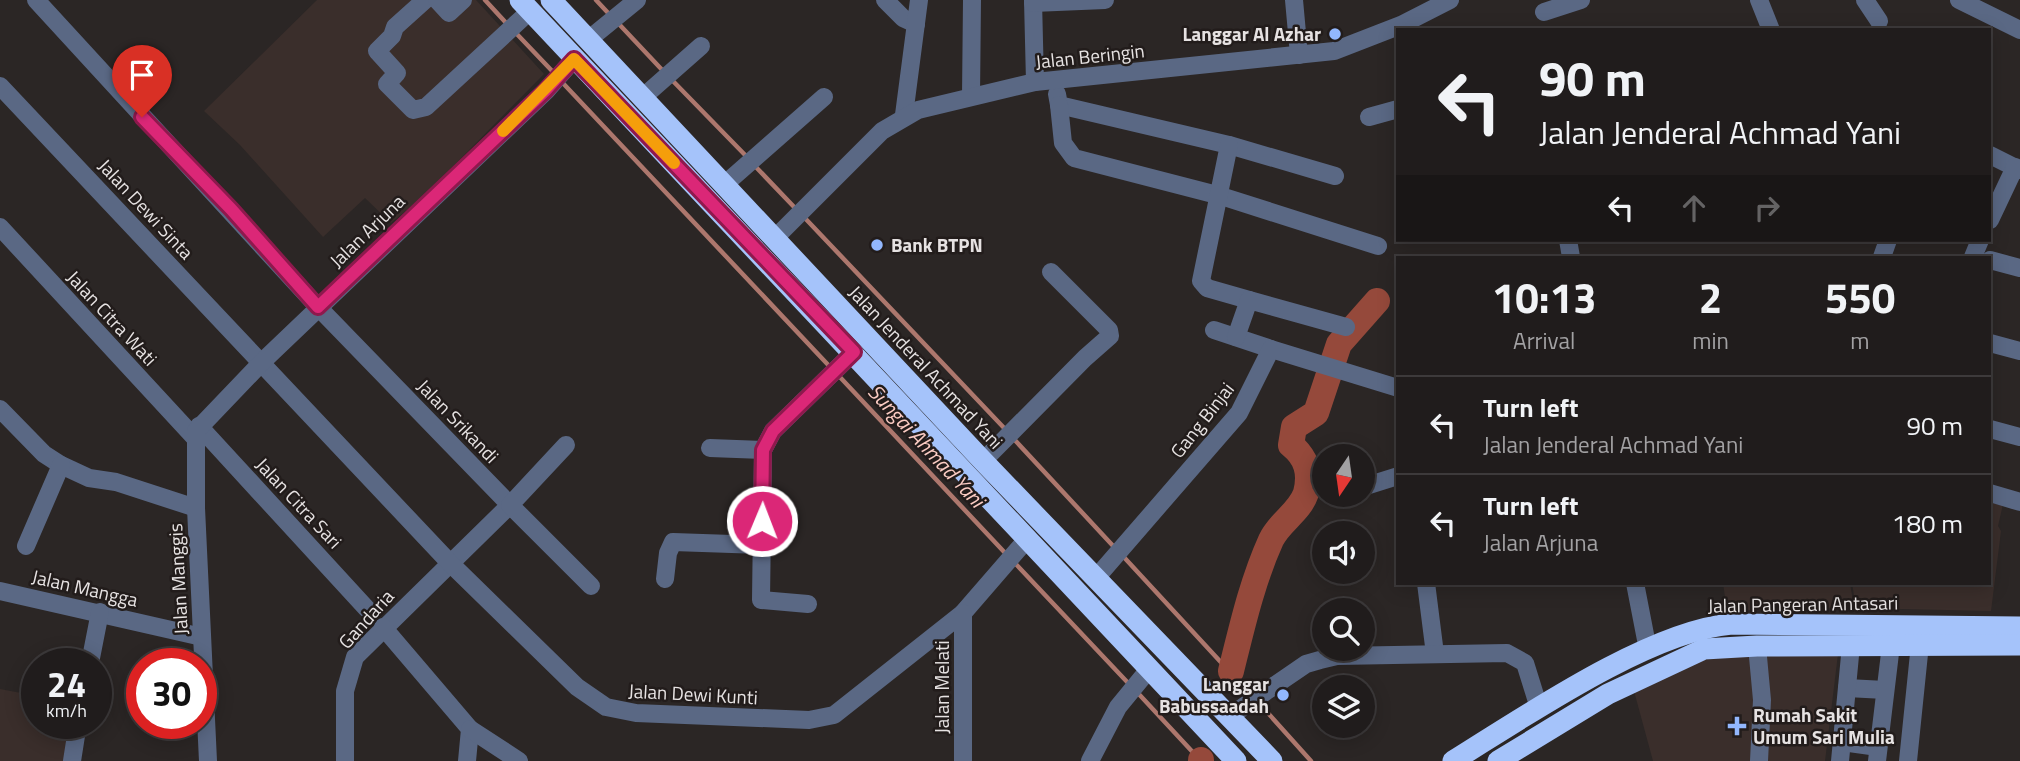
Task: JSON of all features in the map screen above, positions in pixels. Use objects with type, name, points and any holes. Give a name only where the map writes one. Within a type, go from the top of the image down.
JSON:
[{"type":"highway","name":"Jalan Jenderal Achmad Yani","points":[[551,0],[656,85],[776,237],[847,355],[983,461],[1272,761]]},
{"type":"highway","name":"Jalan Jenderal Achmad Yani","points":[[525,6],[568,65],[847,355],[1017,552],[1139,680],[1236,761]]},
{"type":"highway","name":"Jalan Pangeran Antasari","points":[[1498,761],[1648,650],[1694,629],[1722,625],[2011,636]]},
{"type":"highway","name":"Jalan Pangeran Antasari","points":[[1453,761],[1539,708],[1696,652],[1757,646],[1920,645],[2011,636]]},
{"type":"street","name":"Jalan Srikandi","points":[[36,0],[318,307],[592,586]]},
{"type":"street","points":[[425,0],[395,27],[392,36],[377,51],[397,73],[387,84],[413,110],[426,107],[525,6]]},
{"type":"street","points":[[437,0],[449,13],[463,0]]},
{"type":"street","points":[[595,34],[636,0]]},
{"type":"street","points":[[885,0],[894,10],[916,24]]},
{"type":"street","points":[[904,115],[919,0]]},
{"type":"street","points":[[971,96],[972,0]]},
{"type":"street","points":[[1035,82],[1033,2],[1105,0]]},
{"type":"street","points":[[1294,0],[1299,55]]},
{"type":"street","name":"Jalan Beringin","points":[[776,237],[882,131],[904,115],[1035,82],[1299,55],[1348,47],[1401,25],[1450,0]]},
{"type":"street","points":[[1544,14],[1581,0]]},
{"type":"street","points":[[1759,0],[1770,28]]},
{"type":"street","points":[[1959,0],[2020,30]]},
{"type":"street","points":[[1872,1],[1879,21]]},
{"type":"street","points":[[656,85],[701,46]]},
{"type":"street","name":"Jalan Arjuna","points":[[197,432],[262,362],[545,91],[568,65]]},
{"type":"street","points":[[1055,80],[1063,143],[1074,158],[1221,196],[1378,246]]},
{"type":"street","name":"Jalan Dewi Sinta","points":[[0,86],[262,362]]},
{"type":"street","points":[[731,178],[824,97]]},
{"type":"street","points":[[1059,105],[1229,145],[1335,176]]},
{"type":"street","points":[[1369,117],[1396,110]]},
{"type":"street","points":[[1229,145],[1221,196],[1201,281],[1207,288],[1346,327]]},
{"type":"street","points":[[1991,156],[2017,169],[1991,218]]},
{"type":"street","name":"Jalan Citra Wati","points":[[0,227],[197,432]]},
{"type":"street","points":[[1991,258],[2020,268]]},
{"type":"street","points":[[983,461],[1110,336],[1109,330],[1051,272]]},
{"type":"street","points":[[1236,337],[1249,300]]},
{"type":"street","points":[[1214,331],[1396,387]]},
{"type":"street","points":[[1991,343],[2020,351]]},
{"type":"street","name":"Gang Binjai","points":[[1096,578],[1239,414],[1271,349]]},
{"type":"street","points":[[808,604],[761,600],[763,450],[773,431],[847,355]]},
{"type":"street","name":"Jalan Dewi Kunti","points":[[262,362],[449,562],[577,687],[606,707],[636,713],[823,719],[842,709],[963,613],[1017,552]]},
{"type":"street","points":[[0,409],[44,454],[61,465],[89,478],[116,482],[196,508]]},
{"type":"street","points":[[1991,429],[2020,437]]},
{"type":"street","name":"Jalan Manggis","points":[[197,432],[196,508],[208,761]]},
{"type":"street","name":"Jalan Citra Sari","points":[[197,432],[367,609]]},
{"type":"street","points":[[449,562],[510,505],[566,445]]},
{"type":"street","points":[[710,448],[763,450]]},
{"type":"street","points":[[26,546],[61,465]]},
{"type":"street","points":[[1376,483],[1396,477]]},
{"type":"street","points":[[1991,493],[2020,502]]},
{"type":"street","points":[[665,579],[668,553],[674,542],[761,545]]},
{"type":"street","name":"Gandaria","points":[[345,761],[343,723],[355,657],[449,562]]},
{"type":"street","points":[[1426,585],[1435,654]]},
{"type":"street","points":[[1635,585],[1648,650]]},
{"type":"street","name":"Jalan Mangga","points":[[0,591],[202,637]]},
{"type":"street","points":[[93,648],[100,612]]},
{"type":"street","name":"Jalan Melati","points":[[963,613],[963,761]]},
{"type":"street","points":[[383,627],[470,729],[519,761]]},
{"type":"street","points":[[1840,761],[1851,645]]},
{"type":"street","points":[[1842,742],[1877,754],[1891,645]]},
{"type":"street","points":[[1908,761],[1920,645]]},
{"type":"street","points":[[1757,646],[1762,700],[1759,761]]},
{"type":"street","points":[[1230,716],[1306,664],[1338,656],[1507,653],[1521,658],[1528,669],[1539,708]]},
{"type":"street","points":[[1090,761],[1139,680]]},
{"type":"street","points":[[1847,688],[1885,690]]},
{"type":"street","points":[[467,761],[470,729]]},
{"type":"street","points":[[72,761],[75,739]]},
{"type":"shaded area","points":[[317,0],[476,0],[544,74],[423,197],[391,223],[365,198],[323,237],[240,145],[204,111]]},
{"type":"shaded area","points":[[1991,495],[2004,500],[1998,526],[2001,531],[1991,611],[1856,608],[1852,585],[1991,585]]},
{"type":"shaded area","points":[[1723,585],[1850,585],[1854,607],[1727,611]]},
{"type":"shaded area","name":"Rumah Sakit Umum Sari Mulia","points":[[1746,654],[1838,654],[1825,761],[1653,761],[1634,691],[1688,662]]},
{"type":"shaded area","points":[[0,689],[21,693],[21,739],[67,739],[66,761],[0,761]]},
{"type":"waterway","name":"Sungai Ahmad Yani","points":[[485,0],[508,25]]},
{"type":"waterway","name":"Sungai Ahmad Yani","points":[[596,0],[610,15]]},
{"type":"waterway","name":"Sungai Ahmad Yani","points":[[618,23],[665,73]]},
{"type":"waterway","name":"Sungai Ahmad Yani","points":[[514,31],[554,73]]},
{"type":"waterway","name":"Sungai Ahmad Yani","points":[[671,79],[748,158]]},
{"type":"waterway","name":"Sungai Ahmad Yani","points":[[560,80],[832,369]]},
{"type":"waterway","name":"Sungai Ahmad Yani","points":[[754,165],[796,209]]},
{"type":"waterway","name":"Sungai Ahmad Yani","points":[[802,215],[1006,430]]},
{"type":"waterway","points":[[1231,671],[1264,556],[1275,533],[1299,506],[1306,493],[1306,466],[1301,455],[1291,445],[1294,427],[1316,413],[1339,344],[1377,301]]},
{"type":"waterway","name":"Sungai Ahmad Yani","points":[[838,375],[1007,555]]},
{"type":"waterway","name":"Sungai Ahmad Yani","points":[[1011,436],[1115,548]]},
{"type":"waterway","name":"Sungai Ahmad Yani","points":[[1121,554],[1253,697]]},
{"type":"waterway","name":"Sungai Ahmad Yani","points":[[1013,561],[1130,685]]},
{"type":"waterway","name":"Sungai Ahmad Yani","points":[[1136,691],[1201,761]]},
{"type":"waterway","name":"Sungai Ahmad Yani","points":[[1259,703],[1311,761]]},
{"type":"slow traffic","points":[[503,131],[574,59],[674,163]]},
{"type":"place","name":"Langgar Al Azhar","points":[[1335,34]]},
{"type":"place","name":"Bank BTPN","points":[[877,245]]},
{"type":"place","name":"Langgar Babussaadah","points":[[1283,695]]},
{"type":"place","name":"Rumah Sakit Umum Sari Mulia","points":[[1737,726]]},
{"type":"route","points":[[142,117],[231,209],[318,307],[545,91],[574,59],[854,352],[773,431],[763,450],[762,521]]}]
